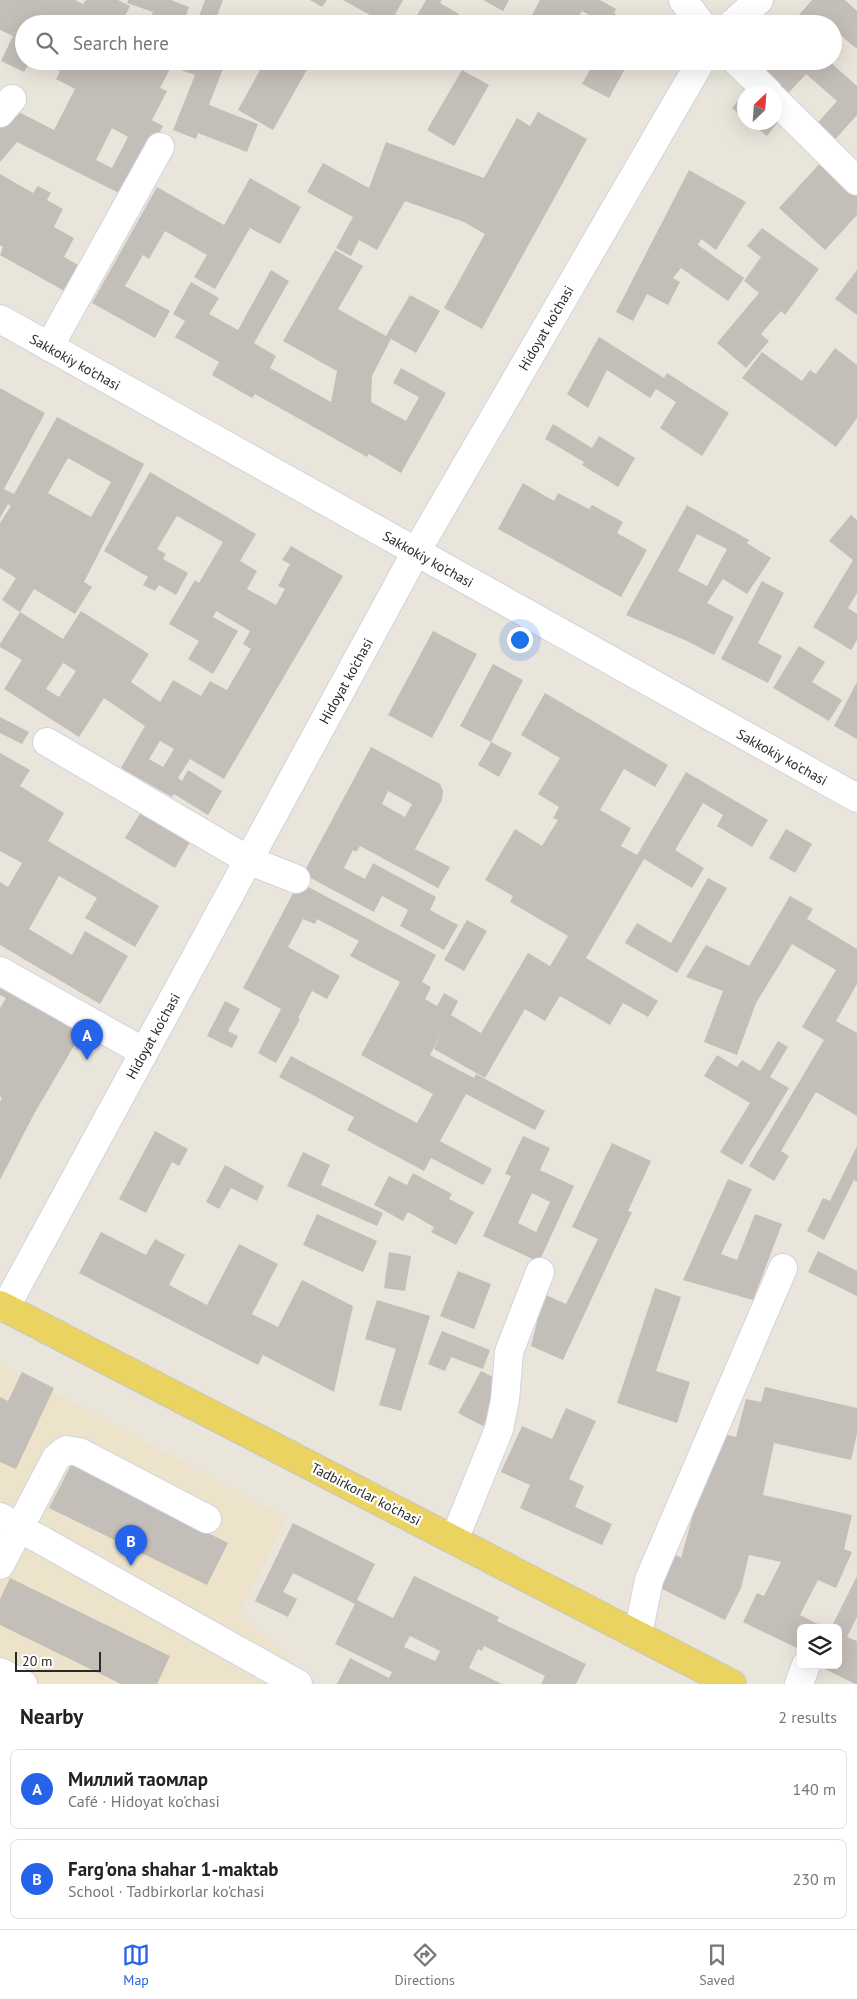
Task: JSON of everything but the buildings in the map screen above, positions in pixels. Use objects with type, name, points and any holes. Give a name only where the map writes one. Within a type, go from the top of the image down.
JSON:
[{"type":"main road","name":"Tadbirkorlar ko'chasi","points":[[2,1306],[732,1684]]},
{"type":"street","points":[[683,0],[694,15]]},
{"type":"street","points":[[742,15],[759,0]]},
{"type":"street","name":"Hidoyat ko'chasi","points":[[2,1306],[144,1052],[416,552],[696,70]]},
{"type":"street","points":[[745,70],[761,85]]},
{"type":"street","points":[[782,107],[857,181]]},
{"type":"street","points":[[49,348],[160,147]]},
{"type":"street","name":"Sakkokiy ko'chasi","points":[[0,320],[857,798]]},
{"type":"street","points":[[47,742],[248,860],[296,880]]},
{"type":"street","points":[[0,971],[144,1052]]},
{"type":"street","points":[[638,1634],[649,1580],[783,1268]]},
{"type":"street","points":[[454,1540],[499,1429],[505,1400],[509,1352],[540,1272]]},
{"type":"street","points":[[0,1565],[10,1522],[56,1458],[66,1450],[79,1452],[207,1519]]},
{"type":"street","points":[[10,1522],[298,1684]]},
{"type":"street","points":[[799,1684],[805,1669]]},
{"type":"street","points":[[0,1672],[23,1684]]},
{"type":"shaded area","points":[[0,1364],[286,1517],[239,1614],[318,1684],[0,1684]]},
{"type":"place","name":"Миллий таомлар","points":[[87,1060]]},
{"type":"place","name":"Farg'ona shahar 1-maktab","points":[[131,1566]]}]
